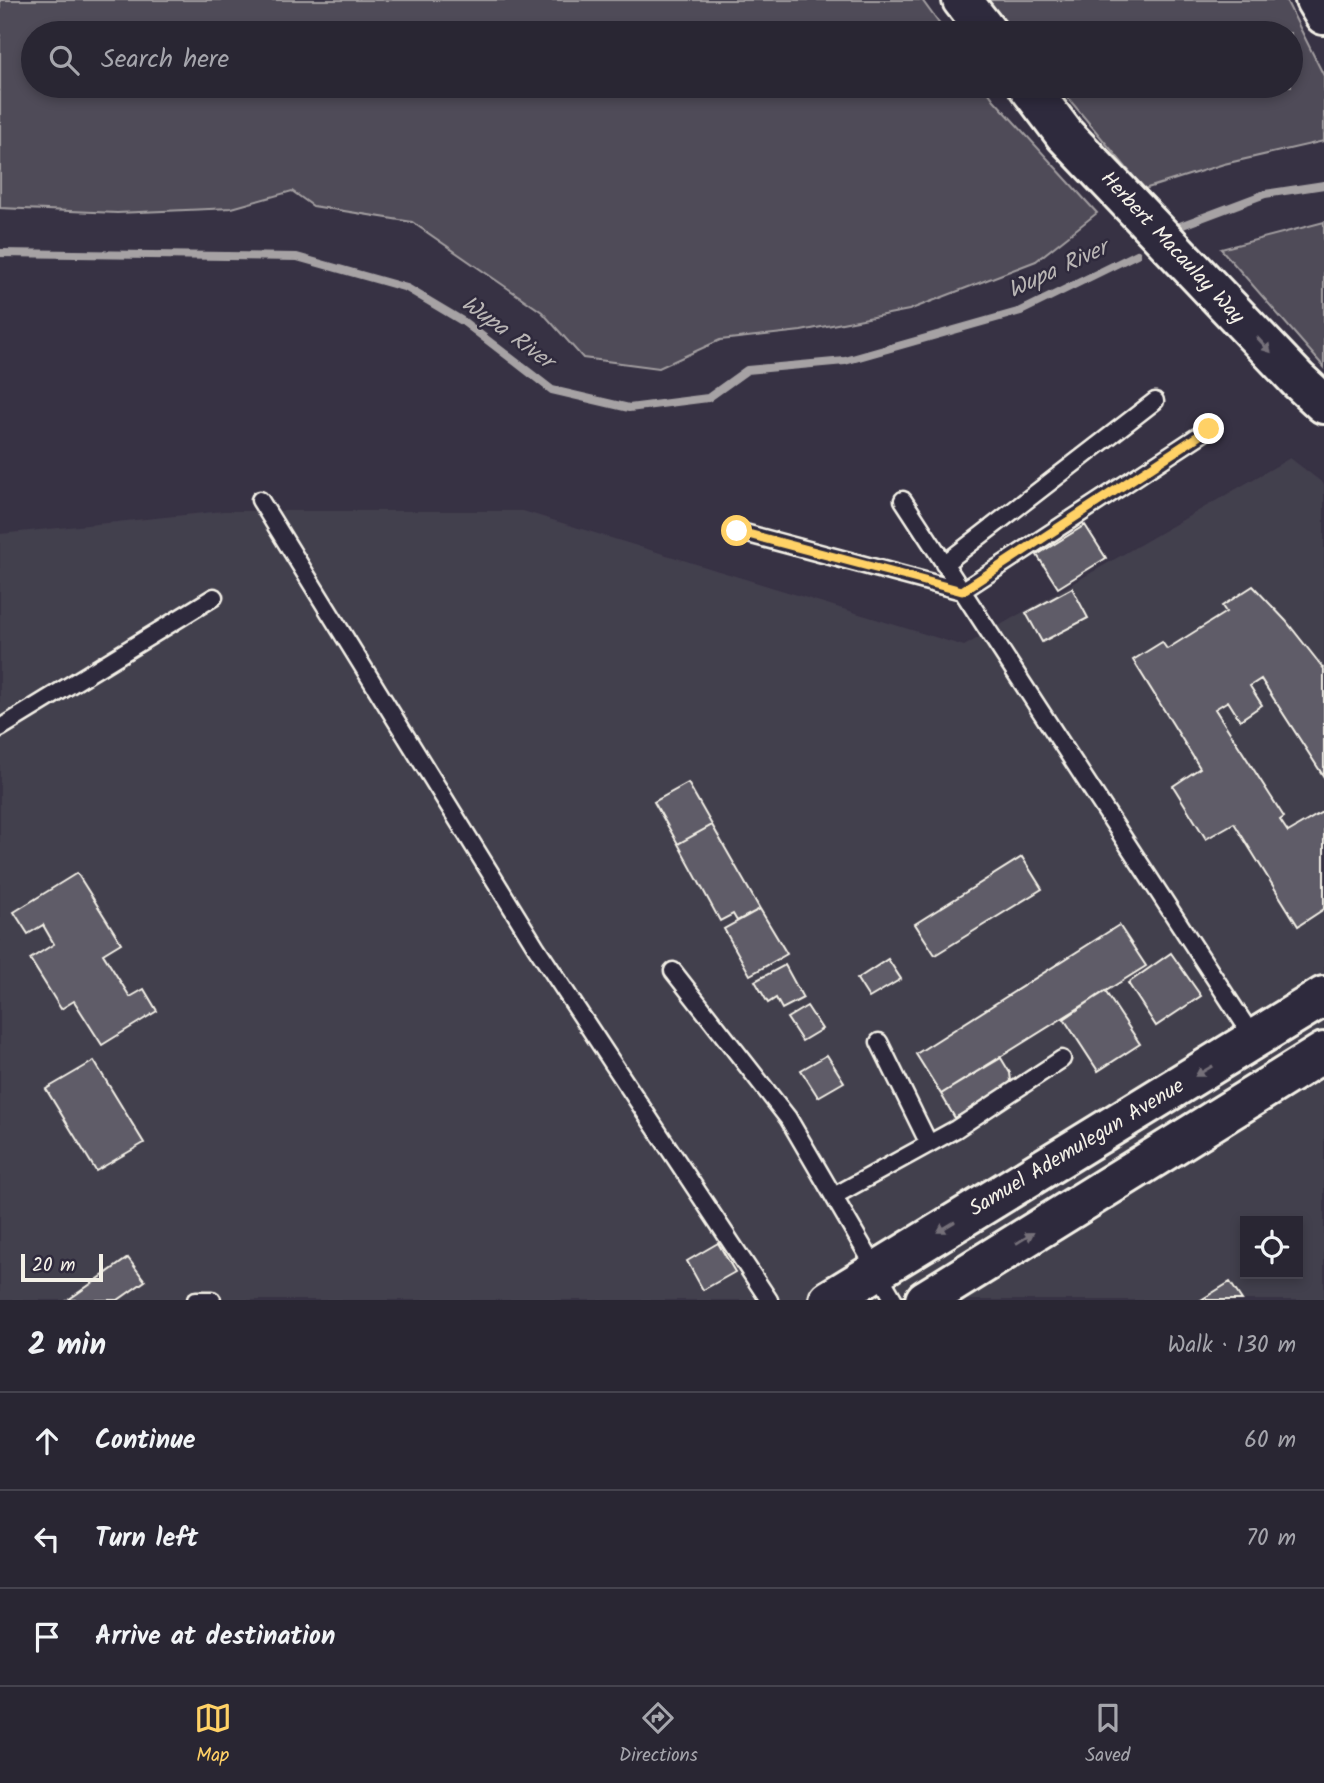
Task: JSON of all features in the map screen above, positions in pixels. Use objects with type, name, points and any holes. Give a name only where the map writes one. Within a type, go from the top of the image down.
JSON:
[{"type":"main road","points":[[962,0],[979,21]]},
{"type":"main road","points":[[1315,0],[1324,15]]},
{"type":"main road","name":"Herbert Macaulay Way","points":[[1037,98],[1065,135],[1311,392]]},
{"type":"main road","name":"Samuel Ademulegun Avenue","points":[[829,1300],[886,1284],[1324,996]]},
{"type":"main road","points":[[925,1300],[1324,1052]]},
{"type":"lane","points":[[944,564],[1155,401]]},
{"type":"lane","points":[[737,531],[962,591],[1209,429]]},
{"type":"lane","points":[[260,500],[536,947],[769,1300]]},
{"type":"lane","points":[[903,500],[1255,1040]]},
{"type":"lane","points":[[0,728],[214,597]]},
{"type":"lane","points":[[673,971],[788,1118],[886,1284]]},
{"type":"lane","points":[[879,1042],[929,1144]]},
{"type":"lane","points":[[834,1196],[956,1129],[1062,1059]]},
{"type":"lane","points":[[195,1300],[212,1300]]},
{"type":"shaded area","points":[[0,0],[922,0],[937,21],[21,21],[21,98],[993,98],[1097,213],[1036,261],[909,310],[801,331],[720,340],[659,368],[583,358],[542,312],[412,222],[313,206],[292,191],[232,208],[117,213],[0,208]]},
{"type":"shaded area","points":[[987,0],[1286,0],[1296,21],[1004,21]]},
{"type":"shaded area","points":[[1303,34],[1324,76],[1324,141],[1224,164],[1144,189],[1068,98],[1303,98]]},
{"type":"shaded area","points":[[1324,222],[1324,367],[1221,249]]},
{"type":"shaded area","points":[[1290,458],[1324,484],[1324,1300],[0,1300],[0,534],[223,511],[523,511],[964,646]]},
{"type":"building","points":[[1085,525],[1106,558],[1058,588],[1037,555]]},
{"type":"building","points":[[1253,586],[1286,621],[1324,669],[1324,777],[1261,679],[1250,686],[1262,705],[1240,720],[1228,701],[1215,709],[1284,817],[1280,820],[1288,832],[1324,811],[1324,909],[1298,926],[1234,823],[1206,839],[1173,786],[1200,768],[1133,660],[1162,642],[1167,649],[1226,612],[1222,606]]},
{"type":"building","points":[[1072,588],[1088,618],[1042,642],[1026,613]]},
{"type":"building","points":[[688,783],[712,825],[678,844],[654,802]]},
{"type":"building","points":[[712,825],[760,909],[737,921],[733,914],[720,921],[678,844]]},
{"type":"building","points":[[1022,857],[1042,889],[935,955],[915,924]]},
{"type":"building","points":[[77,873],[121,943],[103,954],[130,997],[144,989],[157,1011],[102,1045],[74,1001],[61,1009],[30,959],[54,944],[43,925],[28,934],[14,912]]},
{"type":"building","points":[[760,909],[787,954],[750,975],[724,929]]},
{"type":"building","points":[[1119,925],[1146,966],[941,1094],[916,1054]]},
{"type":"building","points":[[1171,953],[1201,996],[1156,1026],[1128,983]]},
{"type":"building","points":[[888,959],[901,979],[869,998],[857,979]]},
{"type":"building","points":[[785,965],[803,998],[782,1009],[776,998],[768,1003],[755,981]]},
{"type":"building","points":[[1105,991],[1140,1044],[1098,1071],[1064,1019]]},
{"type":"building","points":[[807,1006],[822,1029],[802,1041],[787,1018]]},
{"type":"building","points":[[827,1055],[844,1082],[818,1097],[801,1070]]},
{"type":"building","points":[[1001,1058],[1010,1073],[1011,1081],[1005,1088],[955,1118],[941,1094]]},
{"type":"building","points":[[94,1061],[144,1143],[96,1171],[46,1089]]},
{"type":"building","points":[[718,1243],[735,1272],[703,1290],[687,1261]]},
{"type":"building","points":[[128,1258],[145,1281],[118,1300],[68,1300]]},
{"type":"building","points":[[1230,1282],[1242,1300],[1201,1300]]},
{"type":"waterway","name":"Wupa River","points":[[1180,226],[1265,194],[1324,185]]},
{"type":"waterway","name":"Wupa River","points":[[0,253],[297,257],[407,288],[464,322],[552,390],[629,408],[708,398],[747,370],[845,361],[1021,311],[1137,254]]},
{"type":"route","points":[[737,531],[962,591],[1209,429]]}]
